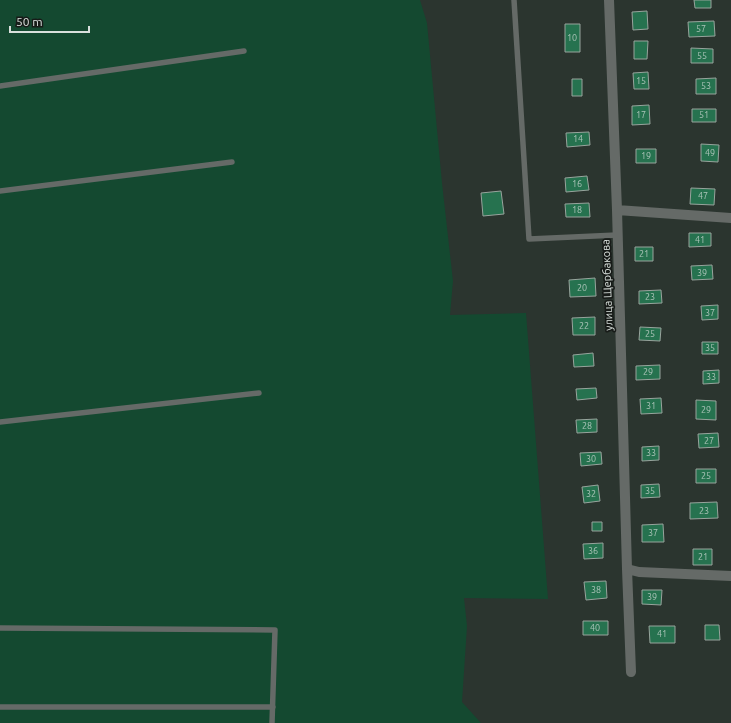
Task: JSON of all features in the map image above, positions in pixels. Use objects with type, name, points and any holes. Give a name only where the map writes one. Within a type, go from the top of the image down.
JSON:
[{"type":"street","name":"улица Щербакова","points":[[609,0],[631,672]]},
{"type":"street","points":[[617,210],[731,218]]},
{"type":"street","points":[[627,569],[640,572],[731,576]]},
{"type":"lane","points":[[514,0],[529,239],[617,235]]},
{"type":"lane","points":[[0,86],[244,51]]},
{"type":"lane","points":[[0,191],[232,162]]},
{"type":"lane","points":[[0,422],[259,393]]},
{"type":"lane","points":[[0,628],[275,630],[272,723]]},
{"type":"lane","points":[[0,707],[272,707]]},
{"type":"green space","points":[[0,0],[420,0],[427,23],[453,281],[450,315],[526,313],[548,599],[464,598],[467,626],[462,702],[481,723],[0,723]]},
{"type":"building","points":[[694,0],[711,0],[711,8],[695,8]]},
{"type":"building","points":[[647,11],[648,29],[633,30],[632,12]]},
{"type":"building","points":[[714,21],[715,36],[689,37],[688,22]]},
{"type":"building","points":[[565,24],[580,24],[580,52],[565,52]]},
{"type":"building","points":[[634,41],[648,41],[647,59],[634,59]]},
{"type":"building","points":[[691,48],[713,49],[713,63],[691,63]]},
{"type":"building","points":[[648,72],[649,89],[634,89],[633,73]]},
{"type":"building","points":[[716,78],[716,94],[696,94],[696,79]]},
{"type":"building","points":[[572,79],[582,79],[582,96],[572,96]]},
{"type":"building","points":[[649,105],[650,124],[632,125],[632,106]]},
{"type":"building","points":[[692,109],[716,109],[716,122],[692,122]]},
{"type":"building","points":[[589,132],[590,145],[567,147],[566,133]]},
{"type":"building","points":[[701,144],[719,145],[718,162],[701,161]]},
{"type":"building","points":[[636,149],[656,149],[656,163],[636,163]]},
{"type":"building","points":[[587,176],[589,190],[566,192],[565,178]]},
{"type":"building","points":[[691,188],[715,189],[714,205],[690,204]]},
{"type":"building","points":[[501,191],[504,214],[483,216],[481,193]]},
{"type":"building","points":[[589,203],[590,217],[566,217],[565,204]]},
{"type":"building","points":[[689,233],[711,233],[711,246],[689,247]]},
{"type":"building","points":[[635,247],[653,247],[653,261],[635,261]]},
{"type":"building","points":[[712,265],[713,279],[692,280],[691,266]]},
{"type":"building","points":[[595,278],[596,296],[570,297],[569,280]]},
{"type":"building","points":[[661,290],[662,303],[639,304],[639,291]]},
{"type":"building","points":[[718,305],[718,319],[702,320],[701,306]]},
{"type":"building","points":[[595,317],[595,335],[573,335],[572,318]]},
{"type":"building","points":[[640,327],[661,328],[660,341],[639,340]]},
{"type":"building","points":[[702,342],[718,342],[718,354],[702,354]]},
{"type":"building","points":[[593,353],[594,366],[574,367],[573,355]]},
{"type":"building","points":[[660,365],[660,379],[636,380],[636,366]]},
{"type":"building","points":[[719,370],[719,383],[703,384],[703,371]]},
{"type":"building","points":[[596,388],[597,398],[577,400],[576,389]]},
{"type":"building","points":[[661,398],[662,413],[641,414],[640,399]]},
{"type":"building","points":[[696,400],[716,401],[716,420],[696,419]]},
{"type":"building","points":[[597,419],[597,432],[577,433],[576,420]]},
{"type":"building","points":[[718,433],[719,447],[699,448],[698,434]]},
{"type":"building","points":[[659,446],[659,460],[642,461],[642,447]]},
{"type":"building","points":[[601,452],[602,464],[581,466],[580,453]]},
{"type":"building","points":[[696,469],[716,469],[716,483],[696,483]]},
{"type":"building","points":[[659,484],[660,497],[641,498],[641,485]]},
{"type":"building","points":[[598,485],[600,501],[584,503],[582,487]]},
{"type":"building","points":[[717,502],[718,518],[690,519],[690,503]]},
{"type":"building","points":[[592,522],[602,522],[602,531],[592,531]]},
{"type":"building","points":[[663,524],[664,542],[642,542],[642,525]]},
{"type":"building","points":[[603,543],[603,558],[584,559],[583,544]]},
{"type":"building","points":[[693,549],[712,549],[712,565],[693,565]]},
{"type":"building","points":[[606,581],[607,598],[586,600],[584,582]]},
{"type":"building","points":[[642,590],[662,590],[661,605],[642,604]]},
{"type":"building","points":[[583,621],[608,621],[608,635],[583,635]]},
{"type":"building","points":[[705,625],[719,625],[720,640],[705,640]]},
{"type":"building","points":[[649,626],[675,626],[675,643],[650,643]]}]
